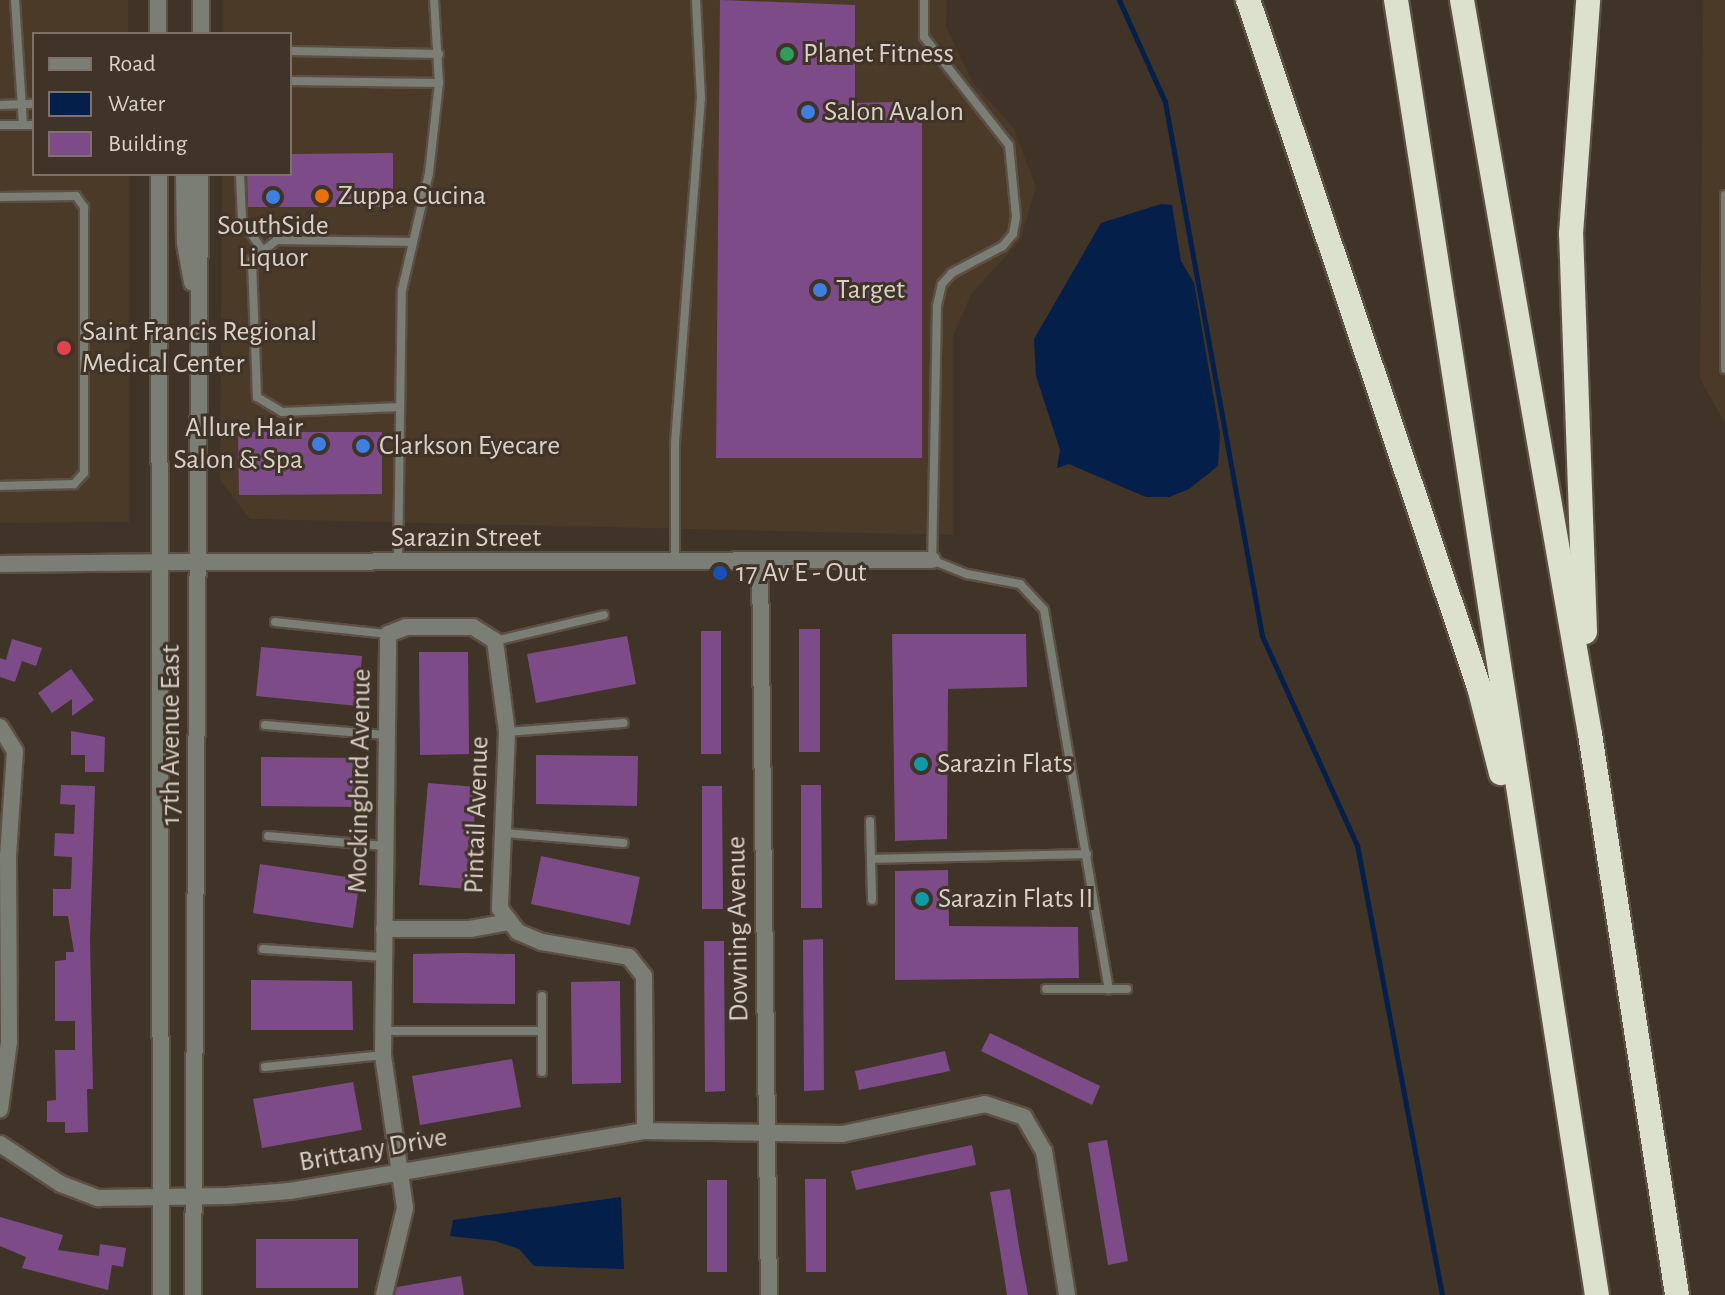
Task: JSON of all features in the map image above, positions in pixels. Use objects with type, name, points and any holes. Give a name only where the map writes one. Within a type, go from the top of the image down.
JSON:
[{"type":"highway","points":[[1248,0],[1479,687],[1519,845],[1566,1104]]},
{"type":"highway","points":[[1396,0],[1597,1295]]},
{"type":"highway","points":[[1462,0],[1590,734],[1677,1295]]},
{"type":"highway","points":[[1588,0],[1571,234],[1590,734]]},
{"type":"street","points":[[158,0],[158,32]]},
{"type":"street","points":[[201,0],[203,31]]},
{"type":"street","name":"17th Avenue East","points":[[159,176],[161,1295]]},
{"type":"street","points":[[184,176],[185,243],[199,315]]},
{"type":"street","name":"17th Avenue East","points":[[193,1295],[200,176]]},
{"type":"street","name":"Sarazin Street","points":[[0,564],[932,560]]},
{"type":"street","name":"Downing Avenue","points":[[760,562],[769,1295]]},
{"type":"street","points":[[388,634],[406,627],[473,627],[495,641]]},
{"type":"street","name":"Mockingbird Avenue","points":[[384,1295],[405,1208],[383,1055],[388,634]]},
{"type":"street","name":"Pintail Avenue","points":[[495,641],[507,732],[500,909],[508,922],[542,942],[629,957],[644,976],[645,1131]]},
{"type":"street","points":[[0,727],[15,751],[15,768],[8,856],[8,1057],[0,1109]]},
{"type":"street","name":"Mockingbird Avenue","points":[[384,929],[470,929],[508,922]]},
{"type":"street","name":"Brittany Drive","points":[[0,1144],[78,1192],[98,1198],[193,1198],[290,1191],[645,1131],[842,1134],[985,1104],[1024,1117],[1044,1151],[1067,1295]]},
{"type":"lane","points":[[15,0],[23,125]]},
{"type":"lane","points":[[398,564],[402,290],[429,173],[439,83],[434,0]]},
{"type":"lane","points":[[675,563],[675,443],[702,84],[696,0]]},
{"type":"lane","points":[[924,0],[924,37],[1009,145],[1016,217],[1013,234],[1003,246],[952,273],[942,284],[937,306],[932,560],[967,574],[1020,584],[1044,610],[1109,989]]},
{"type":"lane","points":[[292,51],[439,54]]},
{"type":"lane","points":[[292,81],[439,83]]},
{"type":"lane","points":[[0,105],[32,104]]},
{"type":"lane","points":[[0,125],[32,125]]},
{"type":"lane","points":[[240,176],[242,220],[261,248]]},
{"type":"lane","points":[[1725,195],[1725,369]]},
{"type":"lane","points":[[0,197],[76,196],[84,207],[84,473],[74,484],[0,486]]},
{"type":"lane","points":[[400,407],[282,412],[257,397],[252,260],[261,248],[277,240],[413,242]]},
{"type":"lane","points":[[495,641],[604,615]]},
{"type":"lane","points":[[275,622],[388,634]]},
{"type":"lane","points":[[507,732],[624,723]]},
{"type":"lane","points":[[265,725],[386,735]]},
{"type":"lane","points":[[870,821],[872,900]]},
{"type":"lane","points":[[505,833],[624,843]]},
{"type":"lane","points":[[268,836],[385,846]]},
{"type":"lane","points":[[871,859],[1087,854]]},
{"type":"lane","points":[[263,949],[383,957]]},
{"type":"lane","points":[[1046,989],[1127,989]]},
{"type":"lane","points":[[542,996],[542,1072]]},
{"type":"lane","points":[[383,1031],[542,1031]]},
{"type":"lane","points":[[265,1067],[383,1055]]},
{"type":"shaded area","name":"Saint Francis Regional Medical Center","points":[[0,0],[128,0],[128,32],[32,32],[32,176],[129,176],[129,522],[0,523]]},
{"type":"shaded area","points":[[223,0],[947,0],[946,27],[973,83],[1013,127],[1036,187],[1020,241],[971,294],[953,336],[953,535],[250,519],[220,480],[222,176],[292,176],[292,32],[223,32]]},
{"type":"shaded area","points":[[1703,0],[1725,0],[1725,423],[1700,379]]},
{"type":"water","points":[[1161,204],[1172,205],[1181,261],[1194,283],[1220,434],[1218,466],[1189,489],[1169,497],[1146,497],[1069,464],[1057,468],[1060,450],[1036,376],[1034,339],[1101,223]]},
{"type":"water","points":[[621,1197],[624,1269],[534,1266],[519,1249],[495,1241],[450,1236],[453,1220]]},
{"type":"building","name":"Target","points":[[720,0],[855,5],[855,103],[897,102],[897,121],[922,121],[922,458],[716,458]]},
{"type":"building","points":[[393,153],[393,207],[248,207],[247,176],[292,176],[292,154]]},
{"type":"building","points":[[238,432],[382,432],[382,494],[239,495]]},
{"type":"building","points":[[799,629],[820,629],[820,752],[799,752]]},
{"type":"building","points":[[701,631],[721,631],[721,754],[701,754]]},
{"type":"building","name":"Sarazin Flats","points":[[892,634],[1026,634],[1027,687],[948,689],[947,839],[895,841]]},
{"type":"building","points":[[627,636],[636,684],[536,703],[527,654]]},
{"type":"building","points":[[12,639],[42,648],[36,666],[22,661],[15,682],[0,677],[0,658],[6,660]]},
{"type":"building","points":[[261,647],[362,656],[358,706],[256,696]]},
{"type":"building","points":[[419,652],[468,652],[469,754],[420,755]]},
{"type":"building","points":[[71,669],[94,700],[72,716],[72,699],[52,713],[38,693]]},
{"type":"building","points":[[71,731],[105,737],[104,772],[85,772],[85,755],[71,755]]},
{"type":"building","points":[[536,755],[638,756],[637,806],[536,804]]},
{"type":"building","points":[[261,757],[363,758],[363,807],[261,806]]},
{"type":"building","points":[[428,783],[477,787],[469,889],[419,885]]},
{"type":"building","points":[[61,785],[95,786],[90,940],[93,1089],[87,1089],[88,1132],[65,1133],[65,1122],[47,1122],[47,1101],[56,1100],[55,1050],[75,1050],[75,1021],[55,1021],[55,961],[66,960],[66,952],[74,952],[68,916],[53,916],[53,889],[71,889],[72,857],[54,856],[55,833],[74,834],[75,805],[60,804]]},
{"type":"building","points":[[801,785],[821,785],[822,908],[801,908]]},
{"type":"building","points":[[702,786],[722,786],[723,909],[702,909]]},
{"type":"building","points":[[541,856],[640,877],[630,925],[531,904]]},
{"type":"building","points":[[260,864],[360,879],[353,928],[253,913]]},
{"type":"building","name":"Sarazin Flats II","points":[[948,870],[949,926],[1078,927],[1079,978],[895,980],[895,871]]},
{"type":"building","points":[[823,939],[824,1090],[804,1091],[803,940]]},
{"type":"building","points":[[704,941],[724,941],[725,1091],[705,1092]]},
{"type":"building","points":[[413,954],[515,954],[515,1004],[413,1003]]},
{"type":"building","points":[[251,980],[352,981],[353,1030],[251,1030]]},
{"type":"building","points":[[620,981],[621,1083],[572,1084],[571,982]]},
{"type":"building","points":[[990,1033],[1100,1086],[1092,1105],[981,1051]]},
{"type":"building","points":[[945,1051],[950,1071],[859,1090],[855,1071]]},
{"type":"building","points":[[512,1059],[521,1107],[420,1125],[412,1076]]},
{"type":"building","points":[[353,1082],[362,1130],[262,1148],[253,1099]]},
{"type":"building","points":[[1107,1140],[1128,1261],[1108,1265],[1088,1143]]},
{"type":"building","points":[[972,1145],[976,1165],[856,1190],[851,1171]]},
{"type":"building","points":[[805,1179],[826,1179],[826,1272],[806,1272]]},
{"type":"building","points":[[707,1180],[727,1180],[727,1272],[707,1272]]},
{"type":"building","points":[[1010,1189],[1028,1295],[1007,1295],[990,1192]]},
{"type":"building","points":[[0,1217],[63,1235],[58,1250],[99,1256],[100,1244],[126,1248],[123,1267],[112,1265],[108,1290],[22,1268],[26,1257],[0,1246]]},
{"type":"building","points":[[256,1239],[358,1239],[358,1288],[256,1288]]},
{"type":"building","points":[[461,1276],[464,1295],[395,1295],[397,1287]]},
{"type":"waterway","points":[[1119,0],[1165,102],[1262,636],[1357,845],[1442,1295]]},
{"type":"place","name":"Planet Fitness","points":[[787,54]]},
{"type":"place","name":"Salon Avalon","points":[[808,112]]},
{"type":"place","name":"Zuppa Cucina","points":[[322,196]]},
{"type":"place","name":"SouthSide Liquor","points":[[273,197]]},
{"type":"place","name":"Target","points":[[820,290]]},
{"type":"place","name":"Saint Francis Regional Medical Center","points":[[64,348]]},
{"type":"place","name":"Allure Hair Salon & Spa","points":[[319,444]]},
{"type":"place","name":"Clarkson Eyecare","points":[[363,446]]},
{"type":"place","name":"17 Av E - Out","points":[[720,573]]},
{"type":"place","name":"Sarazin Flats","points":[[921,764]]},
{"type":"place","name":"Sarazin Flats II","points":[[922,899]]}]
